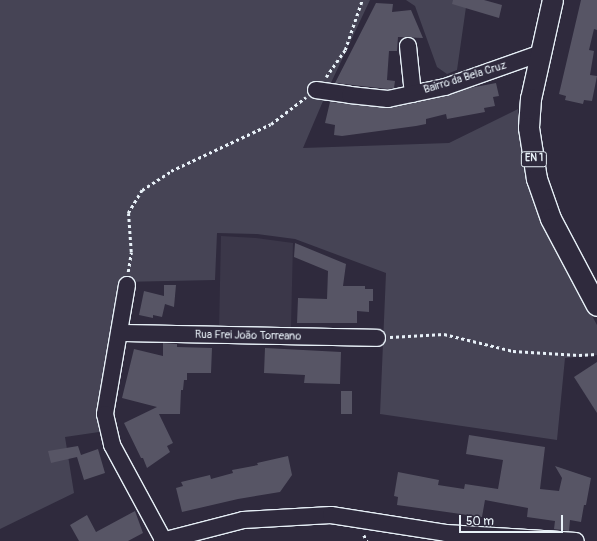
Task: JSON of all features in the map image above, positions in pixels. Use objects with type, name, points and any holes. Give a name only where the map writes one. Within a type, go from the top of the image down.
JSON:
[{"type":"main road","name":"EN 1","points":[[553,0],[531,99],[529,128],[536,179],[551,219],[597,306]]},
{"type":"street","points":[[408,46],[413,94]]},
{"type":"street","name":"Bairro da Bela Cruz","points":[[316,90],[350,96],[388,99],[445,87],[541,53]]},
{"type":"street","points":[[127,284],[105,414],[112,444],[164,541],[244,520],[331,515],[446,533],[576,541]]},
{"type":"street","name":"Rua Frei João Torreano","points":[[119,332],[377,338]]},
{"type":"path","points":[[127,284],[131,252],[128,213],[142,190],[171,171],[271,124],[316,90],[332,71],[345,50],[362,0]]},
{"type":"path","points":[[377,338],[444,334],[513,351],[579,355],[597,354]]},
{"type":"shaded area","points":[[0,0],[370,0],[329,87],[303,148],[449,143],[518,109],[520,126],[542,222],[597,325],[597,355],[565,358],[557,440],[380,414],[386,273],[295,239],[257,234],[217,233],[215,280],[120,282],[98,414],[99,432],[65,437],[74,493],[0,529]]},
{"type":"shaded area","points":[[406,0],[467,0],[457,70],[447,74],[437,67],[415,6]]},
{"type":"shaded area","points":[[221,236],[256,238],[293,243],[291,327],[286,332],[219,331]]},
{"type":"building","points":[[453,0],[484,0],[502,5],[499,18],[452,4]]},
{"type":"building","points":[[581,0],[597,0],[597,30],[594,29],[589,50],[594,51],[590,75],[597,76],[592,101],[584,100],[583,104],[565,100],[566,96],[559,94]]},
{"type":"building","points":[[376,3],[393,4],[392,12],[411,10],[423,38],[398,37],[397,51],[389,51],[387,80],[395,81],[394,88],[388,89],[335,83]]},
{"type":"building","points":[[496,83],[499,96],[493,97],[495,106],[484,108],[485,112],[447,119],[446,114],[426,119],[426,124],[342,136],[334,135],[335,125],[325,123],[330,102],[390,108],[447,96],[470,88]]},
{"type":"building","points":[[295,243],[346,264],[343,286],[365,286],[365,289],[373,289],[373,301],[369,301],[369,312],[357,311],[357,323],[297,323],[298,298],[327,299],[328,271],[294,257]]},
{"type":"building","points":[[164,285],[176,285],[174,307],[165,304],[162,317],[153,315],[153,318],[139,315],[144,291],[164,296]]},
{"type":"building","points":[[163,343],[177,344],[177,347],[212,348],[211,373],[187,373],[187,380],[184,380],[183,390],[181,390],[180,414],[159,414],[173,443],[167,446],[170,452],[147,468],[124,423],[157,407],[122,398],[134,349],[163,356]]},
{"type":"building","points":[[265,348],[341,352],[340,384],[304,383],[305,375],[264,373]]},
{"type":"building","points":[[597,362],[597,413],[574,377]]},
{"type":"building","points":[[341,391],[352,391],[352,414],[341,414]]},
{"type":"building","points":[[469,435],[545,447],[540,489],[559,491],[562,478],[555,466],[591,478],[581,522],[570,520],[569,531],[554,529],[555,521],[527,517],[528,508],[485,500],[482,517],[397,505],[398,497],[394,496],[398,472],[439,480],[438,485],[464,489],[465,484],[498,489],[503,460],[466,454]]},
{"type":"building","points":[[78,446],[81,455],[98,449],[105,473],[84,480],[77,457],[51,463],[48,451]]},
{"type":"building","points":[[288,456],[292,475],[280,492],[238,499],[182,512],[176,488],[183,486],[181,482],[210,475],[211,479],[233,473],[232,470],[258,465],[257,463]]},
{"type":"building","points":[[135,511],[143,533],[128,541],[79,541],[70,525],[87,515],[96,532]]}]
